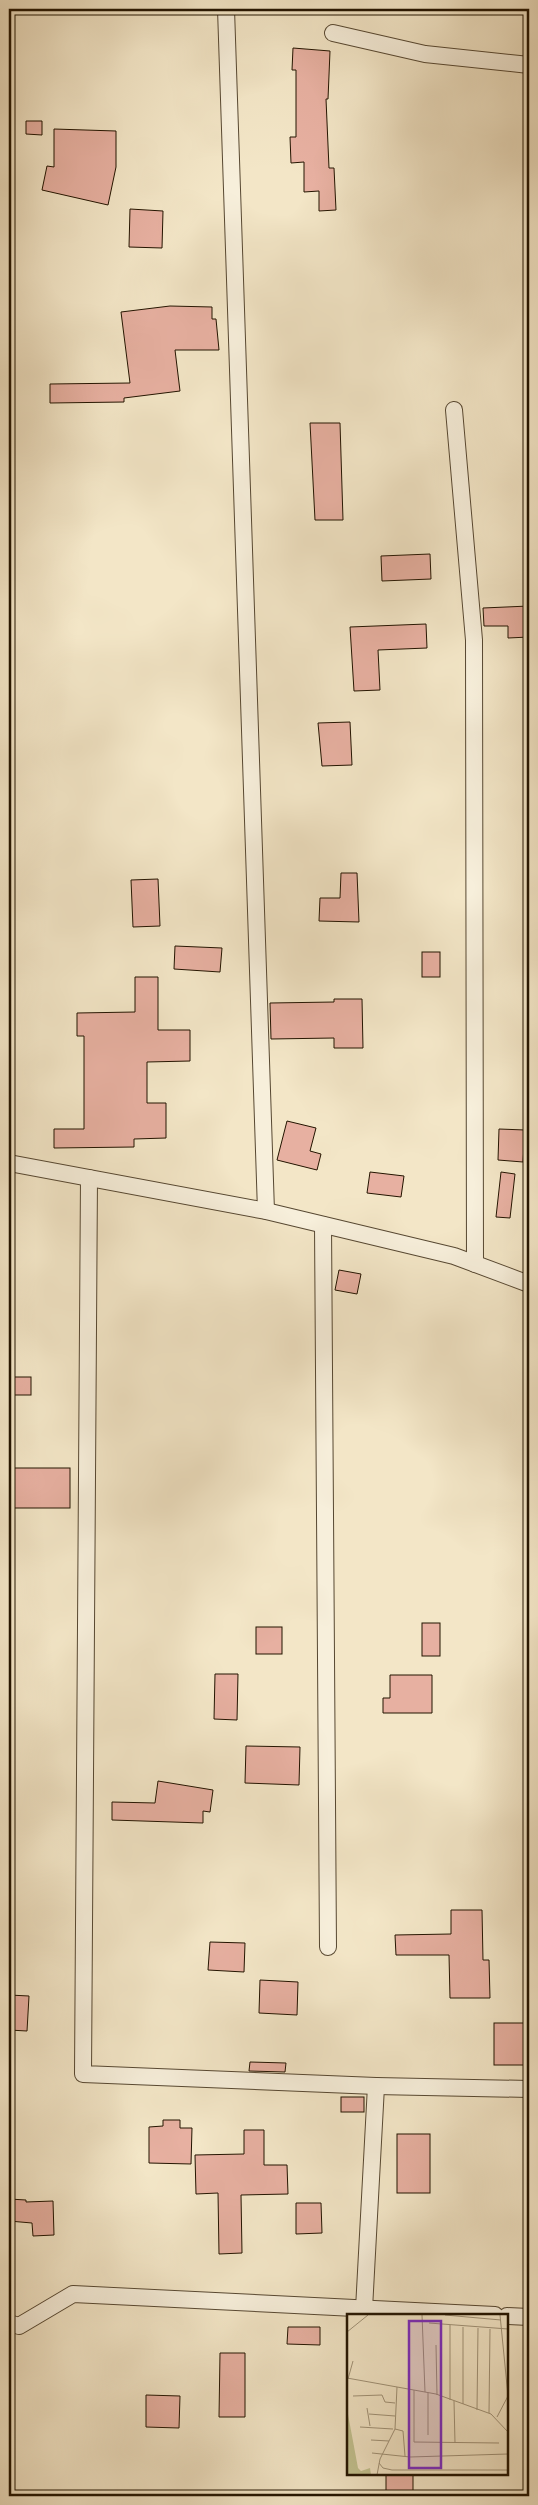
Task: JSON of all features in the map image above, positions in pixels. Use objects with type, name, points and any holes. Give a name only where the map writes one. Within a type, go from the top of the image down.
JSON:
[{"type":"street","points":[[226,9],[266,1210]]},
{"type":"street","points":[[333,33],[425,54],[529,65]]},
{"type":"street","points":[[454,410],[474,640],[475,1264]]},
{"type":"street","points":[[9,1163],[266,1210],[454,1256],[529,1284]]},
{"type":"street","points":[[89,1178],[83,2074],[376,2086],[529,2089]]},
{"type":"street","points":[[323,1224],[328,1947]]},
{"type":"street","points":[[364,2309],[376,2086]]},
{"type":"street","points":[[9,2323],[19,2326],[73,2294],[473,2314]]},
{"type":"street","points":[[508,2316],[529,2316]]},
{"type":"building","points":[[293,48],[330,51],[328,99],[326,99],[329,168],[334,168],[336,210],[319,211],[319,191],[304,192],[304,162],[291,163],[290,137],[296,137],[296,70],[292,70]]},
{"type":"building","points":[[26,121],[42,121],[42,135],[26,134]]},
{"type":"building","points":[[54,129],[116,131],[116,167],[108,205],[42,190],[47,166],[54,167]]},
{"type":"building","points":[[130,209],[163,211],[162,248],[129,247]]},
{"type":"building","points":[[170,306],[212,307],[212,319],[216,319],[219,350],[175,350],[180,391],[124,398],[124,402],[50,403],[50,384],[130,383],[121,312]]},
{"type":"building","points":[[310,423],[340,423],[343,520],[315,520]]},
{"type":"building","points":[[430,554],[431,579],[382,581],[381,556]]},
{"type":"building","points":[[529,606],[529,637],[508,638],[508,626],[484,626],[483,608]]},
{"type":"building","points":[[426,624],[427,648],[378,650],[380,690],[354,691],[350,627]]},
{"type":"building","points":[[350,722],[352,765],[322,766],[318,723]]},
{"type":"building","points":[[341,873],[357,873],[359,922],[319,921],[320,898],[340,898]]},
{"type":"building","points":[[158,879],[160,926],[133,927],[131,880]]},
{"type":"building","points":[[175,946],[222,948],[220,972],[174,969]]},
{"type":"building","points":[[422,952],[440,952],[440,977],[422,977]]},
{"type":"building","points":[[135,977],[158,977],[158,1030],[190,1030],[190,1061],[147,1062],[147,1103],[166,1103],[166,1138],[134,1139],[134,1147],[54,1148],[54,1129],[84,1129],[84,1036],[77,1036],[77,1013],[135,1012]]},
{"type":"building","points":[[334,999],[362,999],[363,1048],[334,1048],[334,1038],[271,1039],[270,1003],[334,1002]]},
{"type":"building","points":[[287,1121],[316,1128],[310,1151],[321,1154],[317,1170],[277,1160]]},
{"type":"building","points":[[499,1129],[525,1130],[523,1162],[498,1160]]},
{"type":"building","points":[[370,1172],[404,1176],[401,1197],[367,1193]]},
{"type":"building","points":[[501,1172],[515,1174],[510,1218],[496,1217]]},
{"type":"building","points":[[339,1270],[361,1274],[357,1294],[335,1290]]},
{"type":"building","points":[[9,1377],[31,1377],[31,1395],[9,1395]]},
{"type":"building","points":[[9,1468],[70,1468],[70,1508],[9,1508]]},
{"type":"building","points":[[422,1623],[440,1623],[440,1656],[422,1656]]},
{"type":"building","points":[[256,1627],[282,1627],[282,1654],[256,1654]]},
{"type":"building","points":[[215,1674],[238,1674],[237,1720],[214,1719]]},
{"type":"building","points":[[390,1675],[432,1675],[432,1713],[383,1713],[383,1698],[390,1698]]},
{"type":"building","points":[[246,1746],[300,1747],[299,1785],[245,1783]]},
{"type":"building","points":[[158,1781],[213,1790],[210,1812],[203,1811],[203,1823],[112,1820],[112,1802],[155,1803]]},
{"type":"building","points":[[451,1910],[482,1910],[483,1960],[489,1960],[490,1998],[450,1998],[449,1955],[396,1955],[395,1935],[451,1934]]},
{"type":"building","points":[[210,1942],[245,1943],[244,1972],[208,1970]]},
{"type":"building","points":[[260,1980],[298,1982],[297,2015],[259,2013]]},
{"type":"building","points":[[9,1995],[29,1996],[27,2031],[9,2030]]},
{"type":"building","points":[[494,2023],[524,2023],[524,2065],[494,2065]]},
{"type":"building","points":[[250,2062],[286,2063],[285,2072],[249,2071]]},
{"type":"building","points":[[341,2097],[364,2097],[364,2112],[341,2112]]},
{"type":"building","points":[[163,2120],[180,2120],[180,2128],[192,2128],[191,2164],[149,2163],[149,2127],[163,2126]]},
{"type":"building","points":[[244,2130],[264,2130],[264,2165],[287,2165],[288,2194],[241,2195],[242,2253],[219,2254],[218,2193],[196,2194],[195,2155],[244,2154]]},
{"type":"building","points":[[397,2134],[430,2134],[430,2193],[397,2193]]},
{"type":"building","points":[[9,2199],[26,2200],[26,2202],[53,2201],[54,2235],[33,2236],[32,2223],[9,2221]]},
{"type":"building","points":[[296,2203],[321,2203],[322,2233],[296,2234]]},
{"type":"building","points":[[288,2327],[320,2327],[320,2345],[287,2344]]},
{"type":"building","points":[[220,2353],[245,2353],[245,2417],[219,2417]]},
{"type":"building","points":[[146,2395],[180,2396],[179,2428],[146,2427]]},
{"type":"building","points":[[386,2475],[413,2475],[413,2496],[386,2496]]}]
